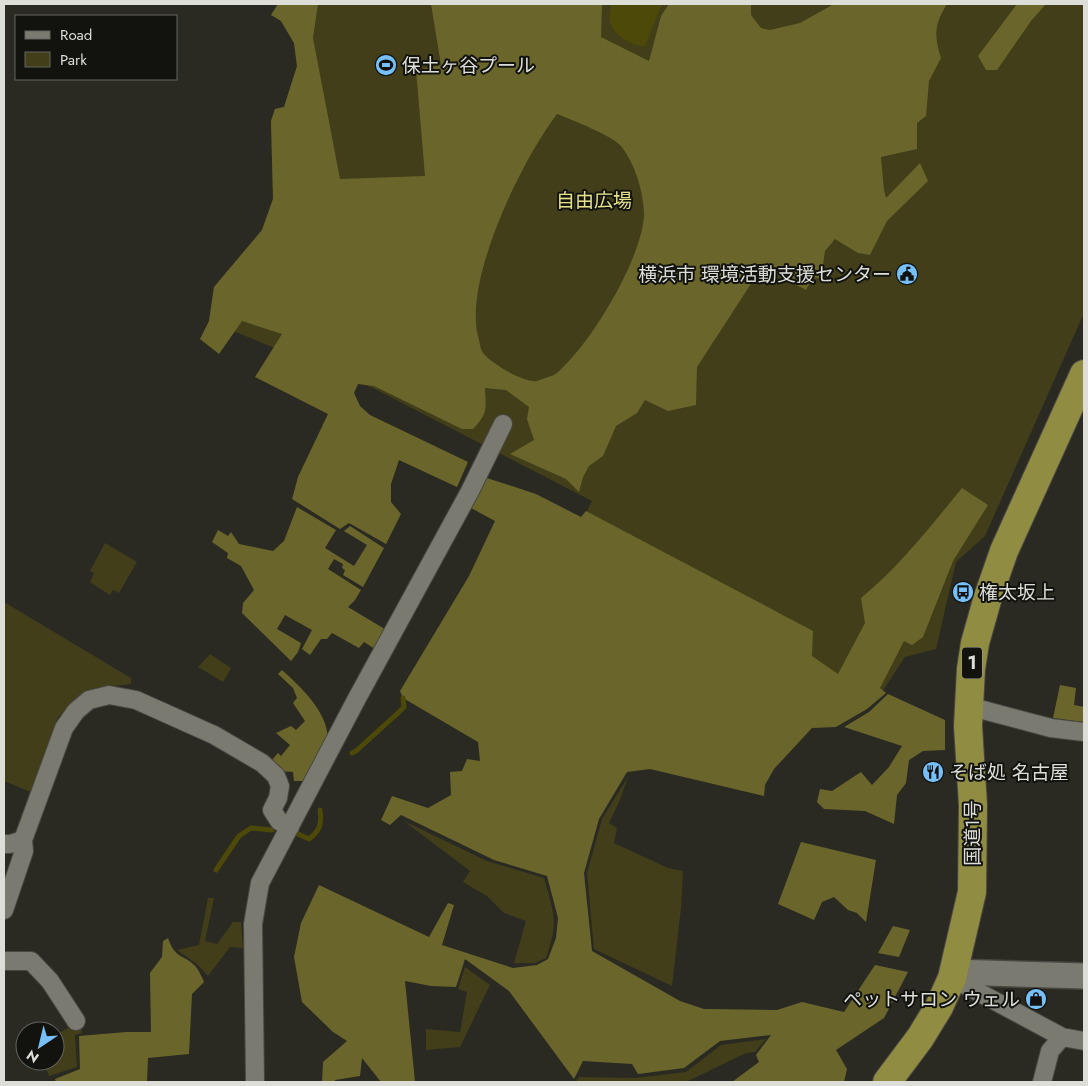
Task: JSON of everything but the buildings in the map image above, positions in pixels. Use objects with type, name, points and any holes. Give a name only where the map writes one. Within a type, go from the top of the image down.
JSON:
[{"type":"highway","name":"国道1号","points":[[887,1082],[920,1038],[938,1007],[953,975],[972,892],[973,805],[968,706],[975,643],[1004,551],[1084,378]]},
{"type":"street","points":[[255,1082],[253,924],[260,882],[470,490],[503,424]]},
{"type":"street","points":[[4,910],[24,851],[23,840],[64,728],[76,711],[89,700],[109,695],[136,700],[214,735],[262,763],[276,776],[280,786],[278,798],[272,810],[279,821],[290,827]]},
{"type":"street","points":[[968,706],[1051,728],[1084,732]]},
{"type":"street","points":[[4,844],[23,840]]},
{"type":"street","points":[[4,961],[31,961],[50,981],[76,1021]]},
{"type":"street","points":[[953,975],[1084,976]]},
{"type":"street","points":[[953,975],[1062,1037],[1084,1041]]},
{"type":"street","points":[[1042,1082],[1050,1051],[1062,1037]]},
{"type":"green space","name":"自由広場","points":[[278,4],[1084,4],[1084,313],[985,536],[956,562],[936,649],[905,657],[878,698],[577,531],[592,501],[375,389],[209,321],[214,287],[262,230],[273,199],[271,121],[275,109],[284,107],[297,66],[294,43],[281,21],[271,15]]},
{"type":"green space","points":[[105,543],[137,562],[119,593],[113,590],[110,595],[90,582],[94,573],[90,571]]},
{"type":"green space","points":[[4,602],[131,678],[131,684],[94,688],[77,698],[58,717],[31,792],[4,781]]},
{"type":"green space","points":[[210,654],[231,668],[223,682],[198,667]]},
{"type":"green space","points":[[628,777],[609,823],[617,828],[614,843],[668,868],[683,871],[681,908],[672,986],[594,949],[587,873],[602,819]]},
{"type":"green space","points":[[404,821],[487,861],[544,878],[554,918],[553,935],[546,958],[535,963],[514,963],[526,921],[504,913],[487,896],[463,882],[470,871]]},
{"type":"green space","points":[[208,898],[214,898],[205,941],[217,944],[233,922],[241,922],[243,948],[230,947],[208,976],[197,964],[177,950],[199,945]]},
{"type":"green space","points":[[465,967],[490,985],[460,1047],[426,1050],[426,1029],[460,1032],[467,992],[458,989]]},
{"type":"green space","points":[[72,1025],[80,1025],[82,1033],[75,1035],[77,1067],[65,1071],[65,1030]]},
{"type":"green space","points":[[766,1039],[755,1052],[746,1053],[688,1081],[576,1082],[579,1077],[635,1078],[686,1072],[721,1045]]},
{"type":"green space","points":[[47,1071],[65,1071],[49,1076]]},
{"type":"shaded area","points":[[278,4],[318,4],[313,38],[340,179],[425,176],[416,70],[441,65],[431,4],[602,4],[601,37],[649,61],[661,16],[669,4],[751,4],[751,15],[761,28],[770,30],[800,23],[834,4],[947,4],[940,18],[936,36],[941,58],[929,81],[926,116],[917,123],[917,149],[881,157],[886,198],[920,163],[928,181],[887,221],[870,255],[858,253],[835,239],[825,251],[821,279],[813,277],[806,290],[780,276],[756,276],[697,367],[696,405],[668,411],[645,400],[637,413],[616,426],[603,456],[589,466],[583,477],[579,492],[566,479],[510,454],[534,440],[527,419],[529,407],[506,390],[485,388],[486,406],[484,415],[473,429],[462,429],[374,386],[358,384],[354,393],[360,406],[370,415],[468,462],[457,487],[399,460],[391,484],[391,502],[401,514],[386,544],[349,523],[340,529],[292,499],[298,477],[328,414],[255,377],[282,334],[242,321],[219,354],[200,339],[209,321],[214,287],[262,230],[273,199],[271,121],[275,109],[284,107],[297,66],[294,43],[281,21],[271,15]],"holes":[[[557,114],[601,133],[621,146],[637,178],[642,195],[644,213],[642,230],[627,271],[616,294],[590,335],[558,372],[552,376],[533,381],[506,371],[486,356],[482,351],[479,340],[476,316],[479,287],[498,223],[528,161]]]},
{"type":"shaded area","points":[[611,4],[662,4],[645,46],[629,42],[614,31],[610,21]]},
{"type":"shaded area","points":[[1017,4],[1046,4],[1031,21],[997,70],[986,70],[978,56]]},
{"type":"shaded area","points":[[487,478],[536,494],[581,517],[586,511],[813,631],[812,656],[838,674],[865,623],[861,598],[902,559],[962,488],[988,505],[953,561],[923,637],[912,645],[904,641],[880,688],[886,693],[867,709],[836,727],[812,728],[774,769],[765,785],[764,796],[650,769],[627,772],[599,819],[584,873],[592,951],[680,1001],[704,1009],[777,1010],[802,1002],[844,1012],[875,965],[908,972],[884,1018],[836,1050],[847,1069],[844,1082],[732,1082],[759,1062],[756,1055],[771,1035],[720,1041],[684,1068],[638,1074],[632,1064],[583,1061],[574,1079],[509,991],[465,959],[456,987],[431,986],[405,981],[415,1082],[381,1082],[362,1058],[360,1076],[335,1080],[335,1082],[322,1082],[323,1062],[347,1041],[333,1032],[302,1002],[294,957],[301,923],[319,885],[429,937],[448,903],[454,905],[442,945],[513,968],[537,965],[548,959],[556,938],[558,918],[547,876],[494,860],[401,815],[390,825],[381,820],[392,796],[428,808],[451,795],[450,772],[462,771],[467,759],[480,761],[478,742],[403,698],[400,691],[469,576],[495,521],[471,508]]},
{"type":"shaded area","points":[[297,507],[336,530],[325,548],[354,566],[367,545],[344,531],[350,526],[384,548],[363,587],[343,575],[345,570],[342,568],[343,564],[334,559],[328,569],[361,590],[348,607],[388,631],[378,651],[364,642],[359,648],[332,633],[327,639],[321,639],[310,655],[302,649],[312,630],[285,615],[277,629],[301,643],[298,652],[291,661],[242,613],[243,603],[254,590],[241,566],[227,558],[228,553],[212,542],[218,530],[228,536],[231,532],[239,544],[273,551],[284,541]]},
{"type":"shaded area","points":[[282,670],[316,706],[326,728],[328,739],[326,751],[309,781],[294,781],[293,772],[279,771],[271,761],[278,753],[281,756],[290,745],[276,733],[291,726],[296,730],[305,721],[293,703],[297,698],[293,688],[278,674]]},
{"type":"shaded area","points":[[1060,685],[1076,688],[1074,705],[1084,707],[1084,722],[1053,718]]},
{"type":"shaded area","points":[[888,694],[945,720],[945,750],[923,751],[909,760],[906,783],[897,795],[894,824],[865,811],[824,809],[817,802],[820,789],[832,791],[861,772],[872,785],[889,767],[902,746],[844,727],[869,712]]},
{"type":"shaded area","points":[[801,842],[876,860],[866,922],[857,913],[848,910],[834,897],[822,902],[814,920],[778,904]]},
{"type":"shaded area","points":[[893,926],[910,930],[899,957],[878,953]]},
{"type":"shaded area","points":[[168,938],[174,950],[196,967],[204,982],[192,994],[189,1054],[148,1058],[147,1082],[56,1082],[55,1079],[80,1069],[79,1036],[151,1032],[150,973],[162,957],[163,941]]},
{"type":"waterway","points":[[352,753],[404,707],[403,698]]},
{"type":"waterway","points":[[298,834],[309,839],[316,833],[321,819],[320,810]]},
{"type":"waterway","points":[[216,870],[239,836],[251,828],[272,830]]},
{"type":"place","name":"保土ヶ谷プール","points":[[386,65]]},
{"type":"place","name":"横浜市 環境活動支援センター","points":[[907,274]]},
{"type":"place","name":"権太坂上","points":[[963,592]]},
{"type":"place","name":"そば処 名古屋","points":[[933,772]]},
{"type":"place","name":"ペットサロン ウェル","points":[[1036,999]]}]
